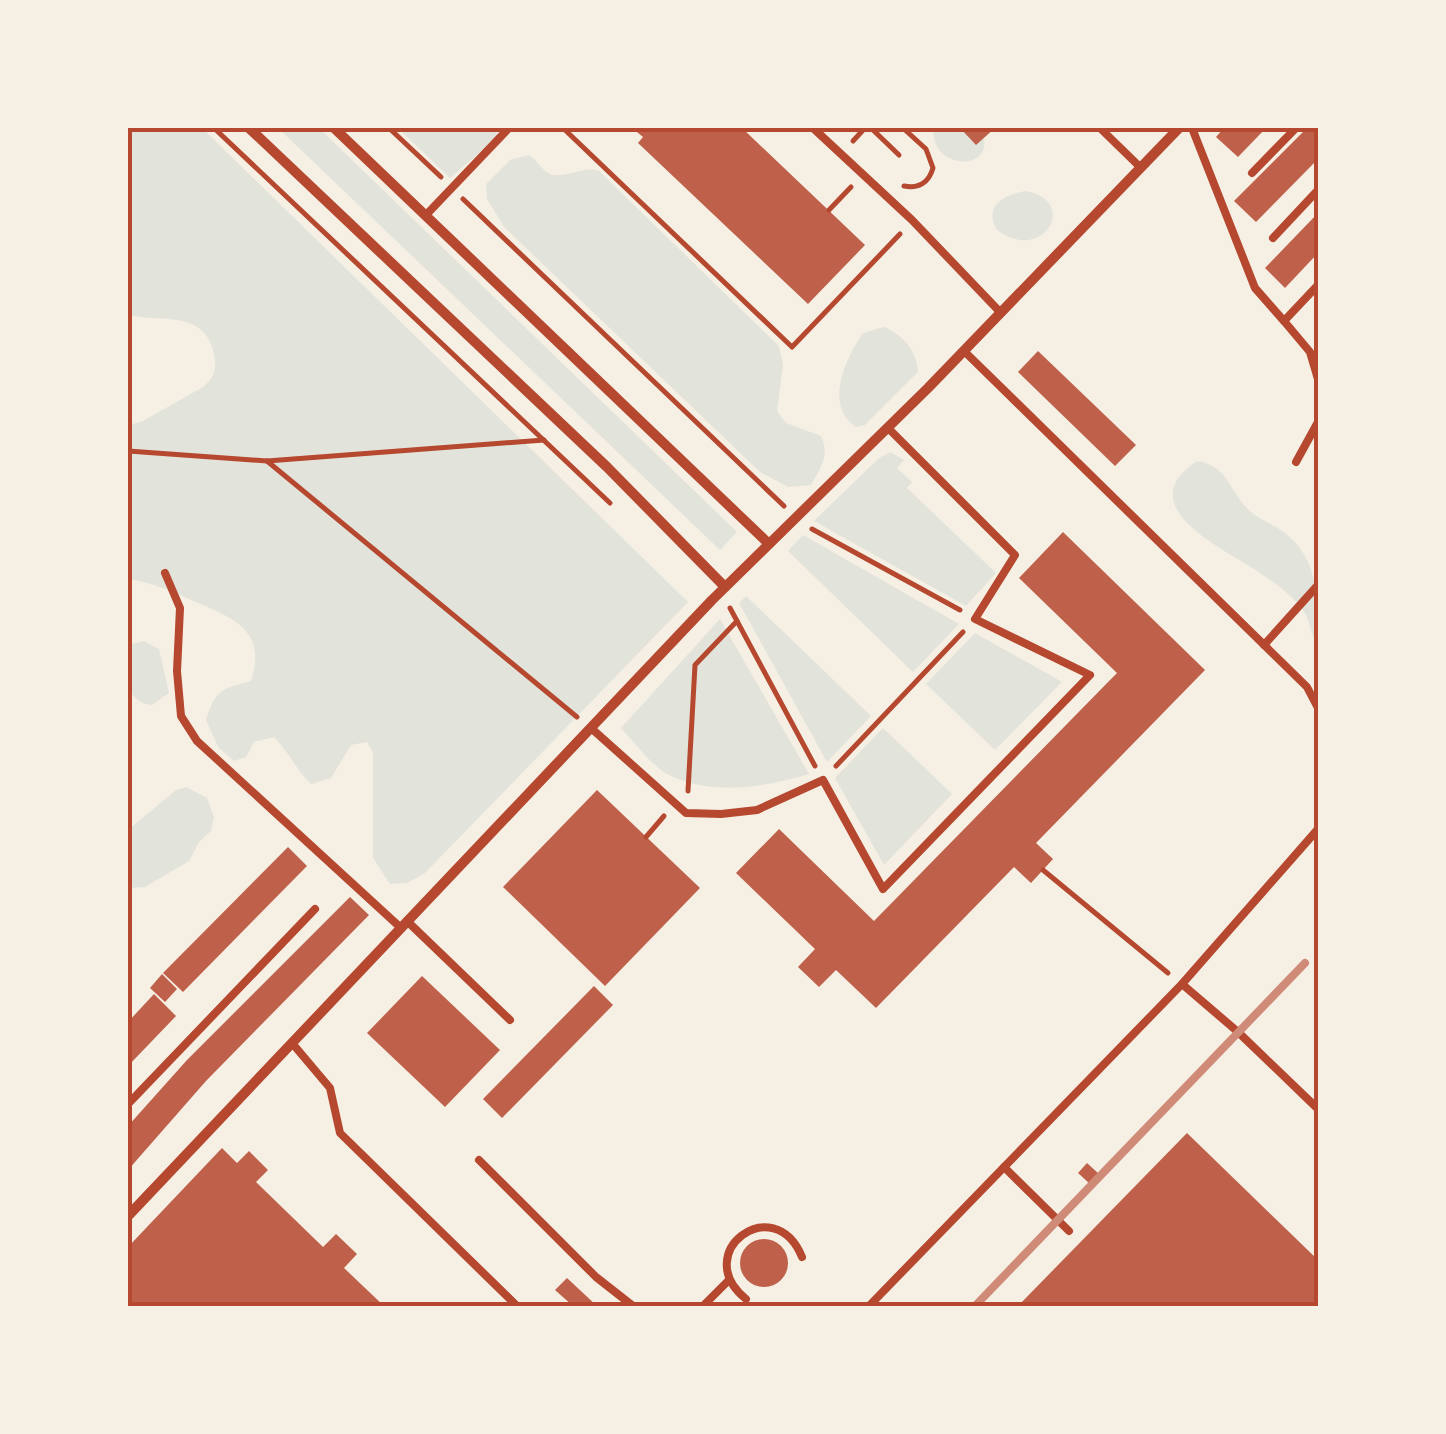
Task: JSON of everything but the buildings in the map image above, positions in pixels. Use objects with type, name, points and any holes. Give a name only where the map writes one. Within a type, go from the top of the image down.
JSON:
[{"type":"street","points":[[249,128],[608,467],[725,587]]},
{"type":"street","points":[[334,128],[768,543]]},
{"type":"street","points":[[128,1216],[725,587],[964,351],[1178,128]]},
{"type":"lane","points":[[426,216],[509,128]]},
{"type":"lane","points":[[813,128],[912,220],[1000,312]]},
{"type":"lane","points":[[1100,128],[1140,167]]},
{"type":"lane","points":[[1192,128],[1256,288],[1310,352],[1318,378]]},
{"type":"lane","points":[[1252,173],[1296,128]]},
{"type":"lane","points":[[1272,238],[1318,190]]},
{"type":"lane","points":[[1284,321],[1318,285]]},
{"type":"lane","points":[[964,351],[1307,687],[1318,708]]},
{"type":"lane","points":[[1296,462],[1318,422]]},
{"type":"lane","points":[[591,728],[686,814],[757,810],[823,780],[882,890],[1090,675],[976,618],[1015,556],[888,428]]},
{"type":"lane","points":[[165,573],[180,608],[178,671],[182,716],[197,741],[510,1020]]},
{"type":"lane","points":[[1264,645],[1318,586]]},
{"type":"lane","points":[[869,1306],[1182,984],[1318,830]]},
{"type":"lane","points":[[128,1104],[316,909]]},
{"type":"lane","points":[[1182,984],[1318,1109]]},
{"type":"lane","points":[[292,1043],[330,1088],[340,1133],[517,1306]]},
{"type":"lane","points":[[479,1160],[596,1276],[633,1306]]},
{"type":"lane","points":[[1004,1168],[1068,1231]]},
{"type":"lane","points":[[746,1300],[729,1280],[726,1267],[733,1243],[754,1228],[779,1230],[790,1236],[802,1257]]},
{"type":"lane","points":[[703,1306],[729,1280]]},
{"type":"path","points":[[214,128],[614,506]]},
{"type":"path","points":[[389,128],[796,517],[976,618],[823,780],[730,609]]},
{"type":"path","points":[[563,128],[792,347],[912,220]]},
{"type":"path","points":[[853,140],[868,128],[899,155]]},
{"type":"path","points":[[894,180],[903,186],[919,186],[934,168],[926,150],[903,128]]},
{"type":"path","points":[[829,210],[852,185]]},
{"type":"path","points":[[128,451],[267,461],[544,440]]},
{"type":"path","points":[[267,461],[591,728]]},
{"type":"path","points":[[686,814],[695,665],[737,621]]},
{"type":"path","points":[[646,837],[662,818]]},
{"type":"path","points":[[1043,870],[1182,984]]},
{"type":"shaded area","points":[[128,128],[202,128],[688,602],[425,873],[407,883],[390,884],[373,858],[373,753],[367,742],[351,745],[331,778],[311,784],[274,737],[254,742],[246,757],[234,761],[218,747],[206,720],[221,692],[251,681],[255,650],[251,639],[223,614],[146,582],[128,579],[128,425],[141,422],[203,387],[213,375],[215,364],[211,343],[194,325],[128,315]]},
{"type":"shaded area","points":[[278,128],[319,128],[737,532],[720,550]]},
{"type":"shaded area","points":[[398,128],[493,128],[499,136],[450,178]]},
{"type":"shaded area","points":[[934,128],[980,128],[982,153],[974,159],[952,159],[935,142]]},
{"type":"shaded area","points":[[529,155],[554,175],[599,171],[779,346],[783,365],[777,411],[786,423],[821,436],[824,443],[823,461],[811,485],[788,487],[760,472],[504,227],[487,199],[486,184],[510,160]]},
{"type":"shaded area","points":[[1025,191],[1042,197],[1053,217],[1041,235],[1029,240],[1014,239],[997,230],[994,208],[1010,195]]},
{"type":"shaded area","points":[[884,327],[908,345],[918,372],[865,425],[856,427],[841,407],[841,381],[863,333]]},
{"type":"shaded area","points":[[890,452],[904,460],[897,468],[912,482],[907,488],[996,573],[966,606],[814,521]]},
{"type":"shaded area","points":[[1197,461],[1215,467],[1250,511],[1297,544],[1315,585],[1318,648],[1304,611],[1295,600],[1202,536],[1176,508],[1173,493],[1179,477]]},
{"type":"shaded area","points":[[803,535],[959,624],[913,672],[788,551]]},
{"type":"shaded area","points":[[746,596],[871,716],[827,762],[739,603]]},
{"type":"shaded area","points":[[720,619],[809,774],[740,787],[688,782],[658,767],[621,728]]},
{"type":"shaded area","points":[[975,633],[1062,682],[995,750],[926,684]]},
{"type":"shaded area","points":[[143,641],[159,649],[169,693],[152,705],[135,698],[128,682],[128,645]]},
{"type":"shaded area","points":[[883,728],[952,794],[884,865],[835,778]]},
{"type":"shaded area","points":[[186,787],[207,798],[214,817],[211,831],[199,842],[189,861],[145,887],[128,888],[128,830],[176,790]]},
{"type":"railway","points":[[975,1306],[1305,963]]}]
